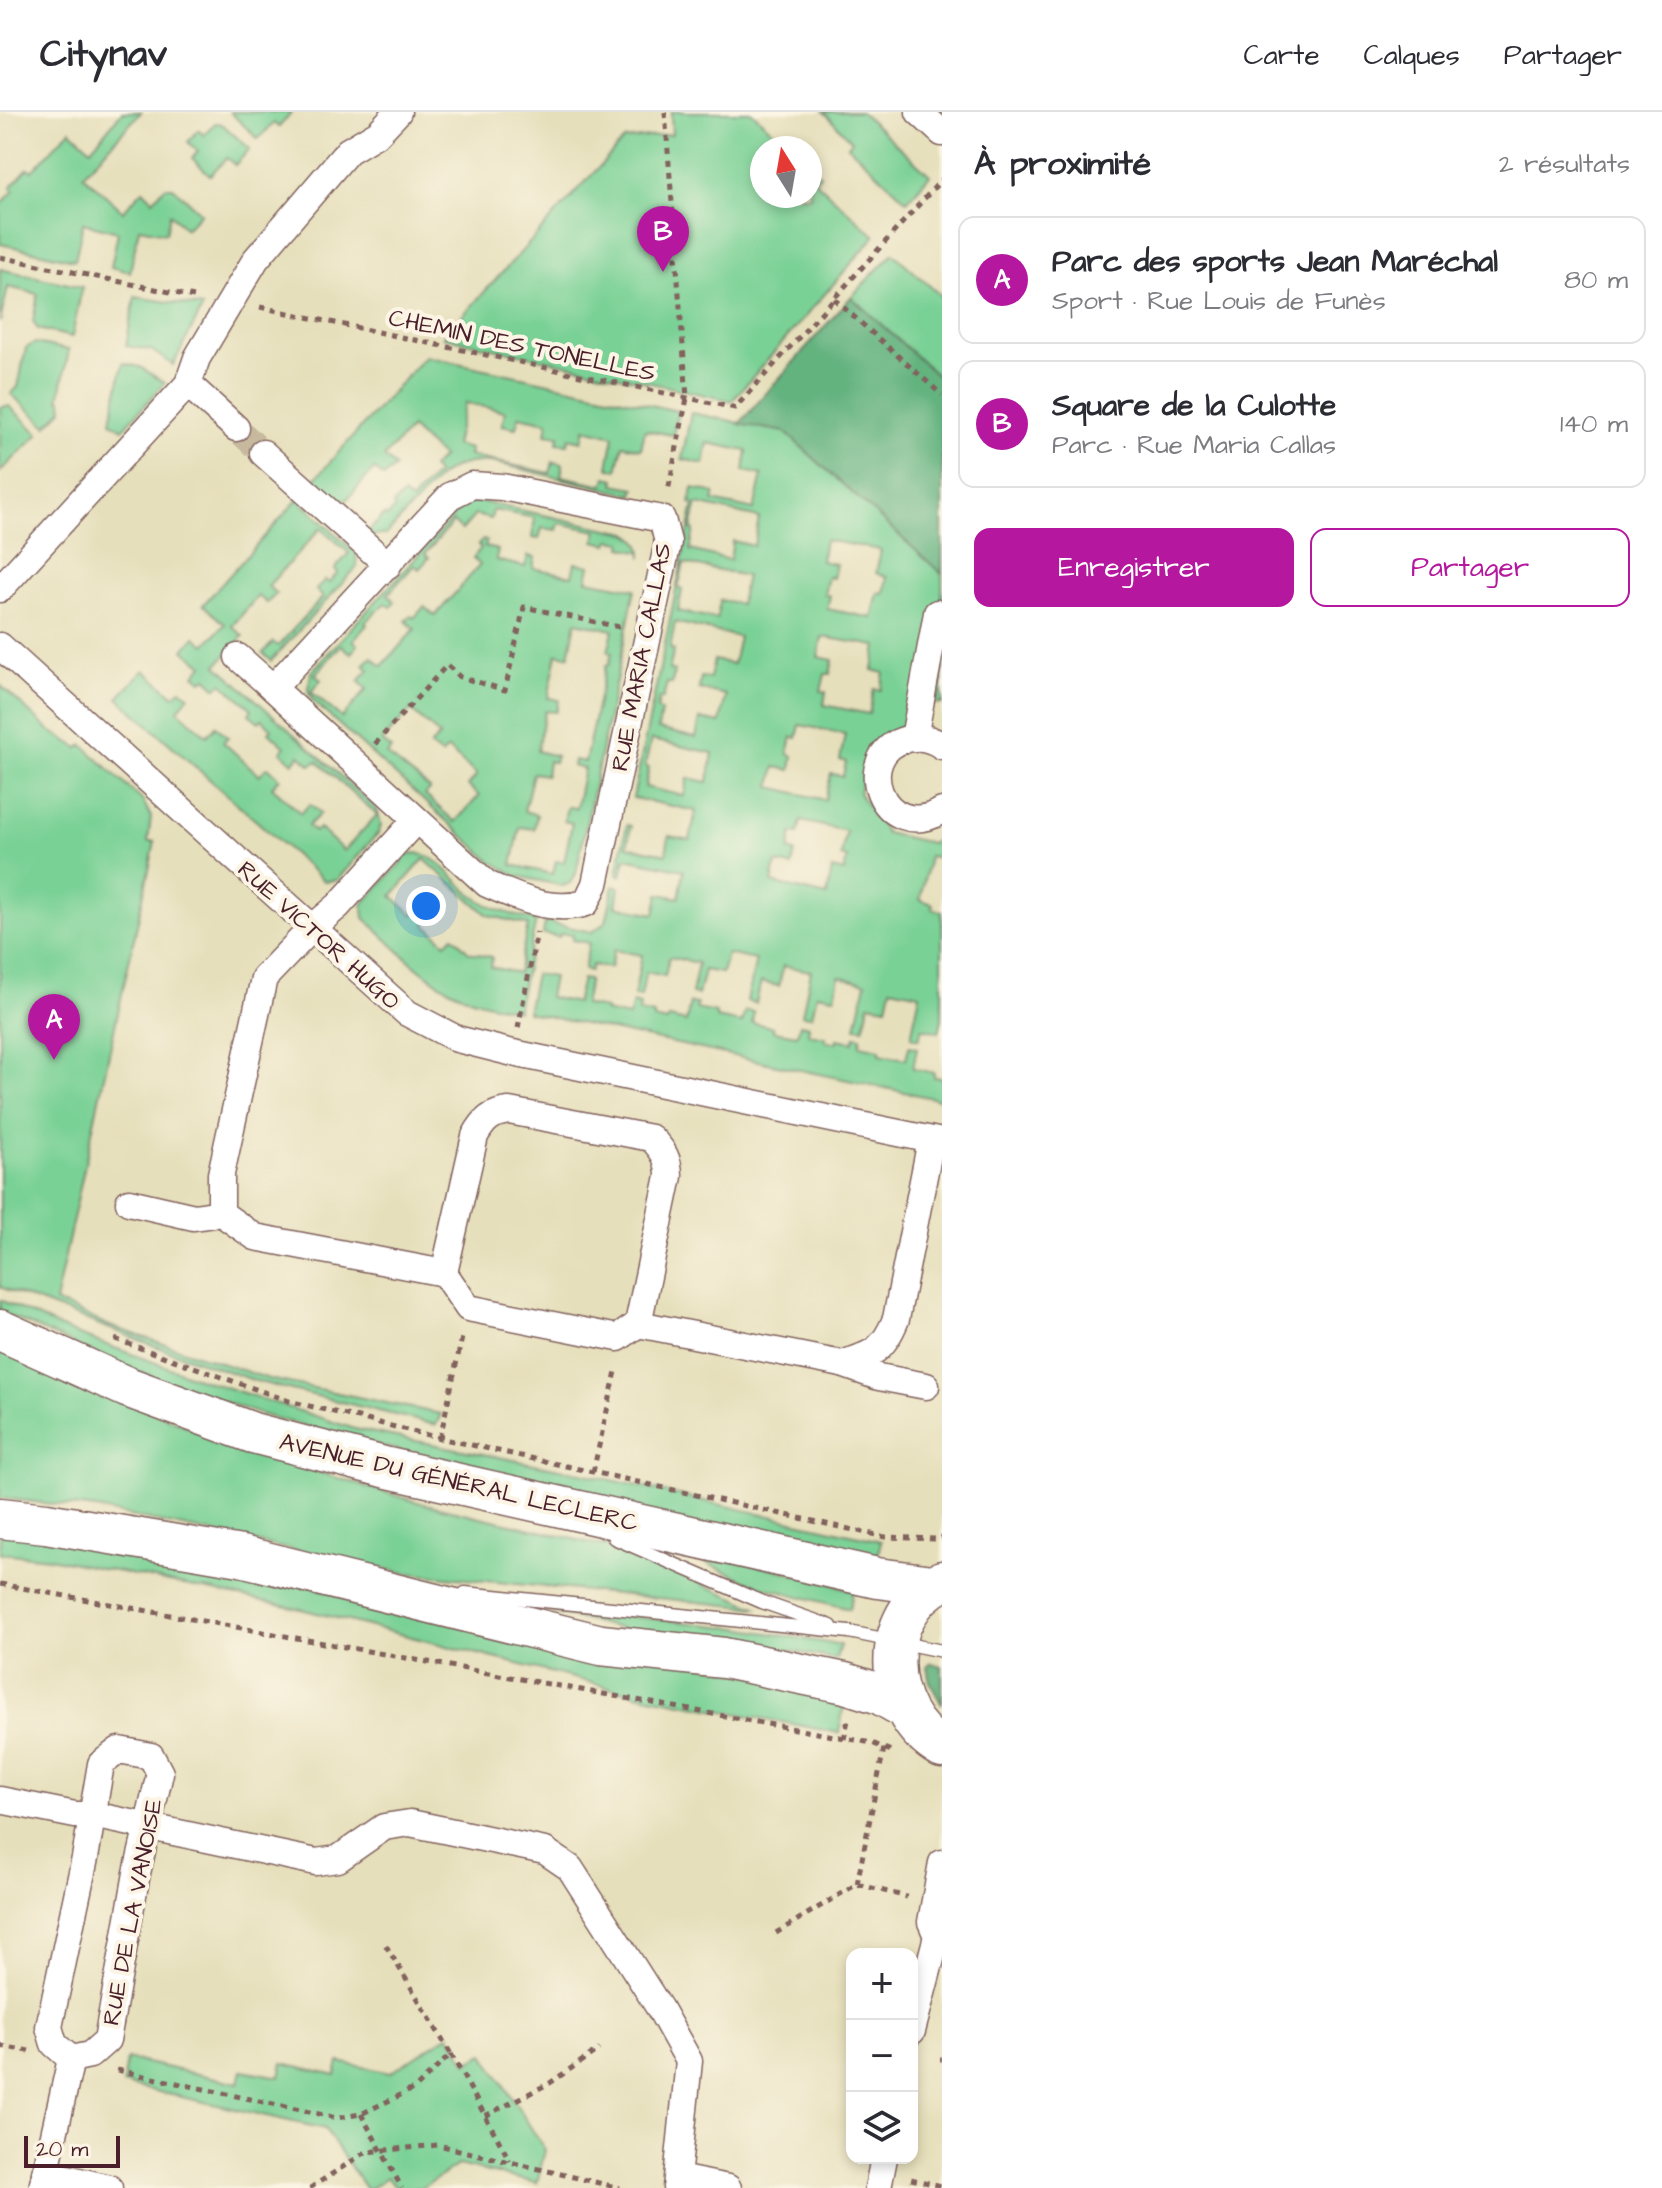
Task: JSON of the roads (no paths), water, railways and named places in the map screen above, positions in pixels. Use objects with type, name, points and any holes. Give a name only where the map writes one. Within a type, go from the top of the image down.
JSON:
[{"type":"main road","name":"AVENUE DU GÉNÉRAL LECLERC","points":[[0,1330],[127,1387],[253,1433],[398,1476],[877,1578],[938,1583]]},
{"type":"main road","points":[[0,1518],[241,1556],[601,1645],[724,1658],[855,1685],[903,1707]]},
{"type":"main road","points":[[938,1583],[916,1601],[904,1620],[896,1641],[893,1675],[903,1707],[915,1726],[938,1751]]},
{"type":"street","points":[[0,589],[188,384],[197,358],[256,259],[348,151],[378,133],[398,112]]},
{"type":"street","points":[[919,112],[942,133]]},
{"type":"street","points":[[188,384],[236,428]]},
{"type":"street","points":[[263,453],[388,565]]},
{"type":"street","name":"RUE MARIA CALLAS","points":[[238,657],[487,884],[518,899],[568,908],[586,903],[595,884],[668,542],[662,519],[502,487],[472,485],[450,496],[273,688]]},
{"type":"street","points":[[914,738],[937,613]]},
{"type":"street","name":"RUE VICTOR HUGO","points":[[0,646],[407,1013],[457,1039],[513,1053],[937,1141]]},
{"type":"street","points":[[942,746],[926,738],[901,741],[890,748],[877,771],[881,798],[901,816],[929,818],[942,811]]},
{"type":"street","points":[[221,1213],[221,1174],[264,978],[338,906],[416,820]]},
{"type":"street","points":[[444,1273],[475,1136],[483,1122],[495,1113],[509,1111],[651,1138],[662,1149],[669,1163],[669,1176],[628,1331]]},
{"type":"street","points":[[842,1364],[874,1353],[888,1338],[896,1319],[937,1141]]},
{"type":"street","points":[[129,1202],[194,1217],[221,1213],[255,1237],[444,1273],[468,1308],[842,1364],[879,1377],[926,1386]]},
{"type":"street","name":"RUE DE LA VANOISE","points":[[119,1750],[151,1756],[160,1773],[148,1827],[107,2040],[90,2055],[71,2059],[54,2044],[49,2027],[101,1764],[119,1750]]},
{"type":"street","points":[[0,1800],[75,1815],[93,1815],[316,1862],[338,1859],[384,1827],[410,1823],[545,1851],[570,1868],[652,1996],[689,2061],[677,2183],[728,2188]]},
{"type":"street","points":[[915,2020],[939,1931],[931,1922],[942,1863]]},
{"type":"street","points":[[71,2059],[44,2181],[109,2188]]},
{"type":"street","points":[[878,2188],[883,2164]]},
{"type":"lane","points":[[594,1533],[623,1540],[762,1602],[849,1632]]},
{"type":"lane","points":[[365,1586],[437,1591]]},
{"type":"lane","points":[[451,1592],[849,1632],[942,1651]]},
{"type":"tunnel","points":[[236,428],[263,453]]},
{"type":"place","name":"Square de la Culotte","points":[[663,272]]},
{"type":"place","name":"Parc des sports Jean Maréchal","points":[[54,1060]]}]
